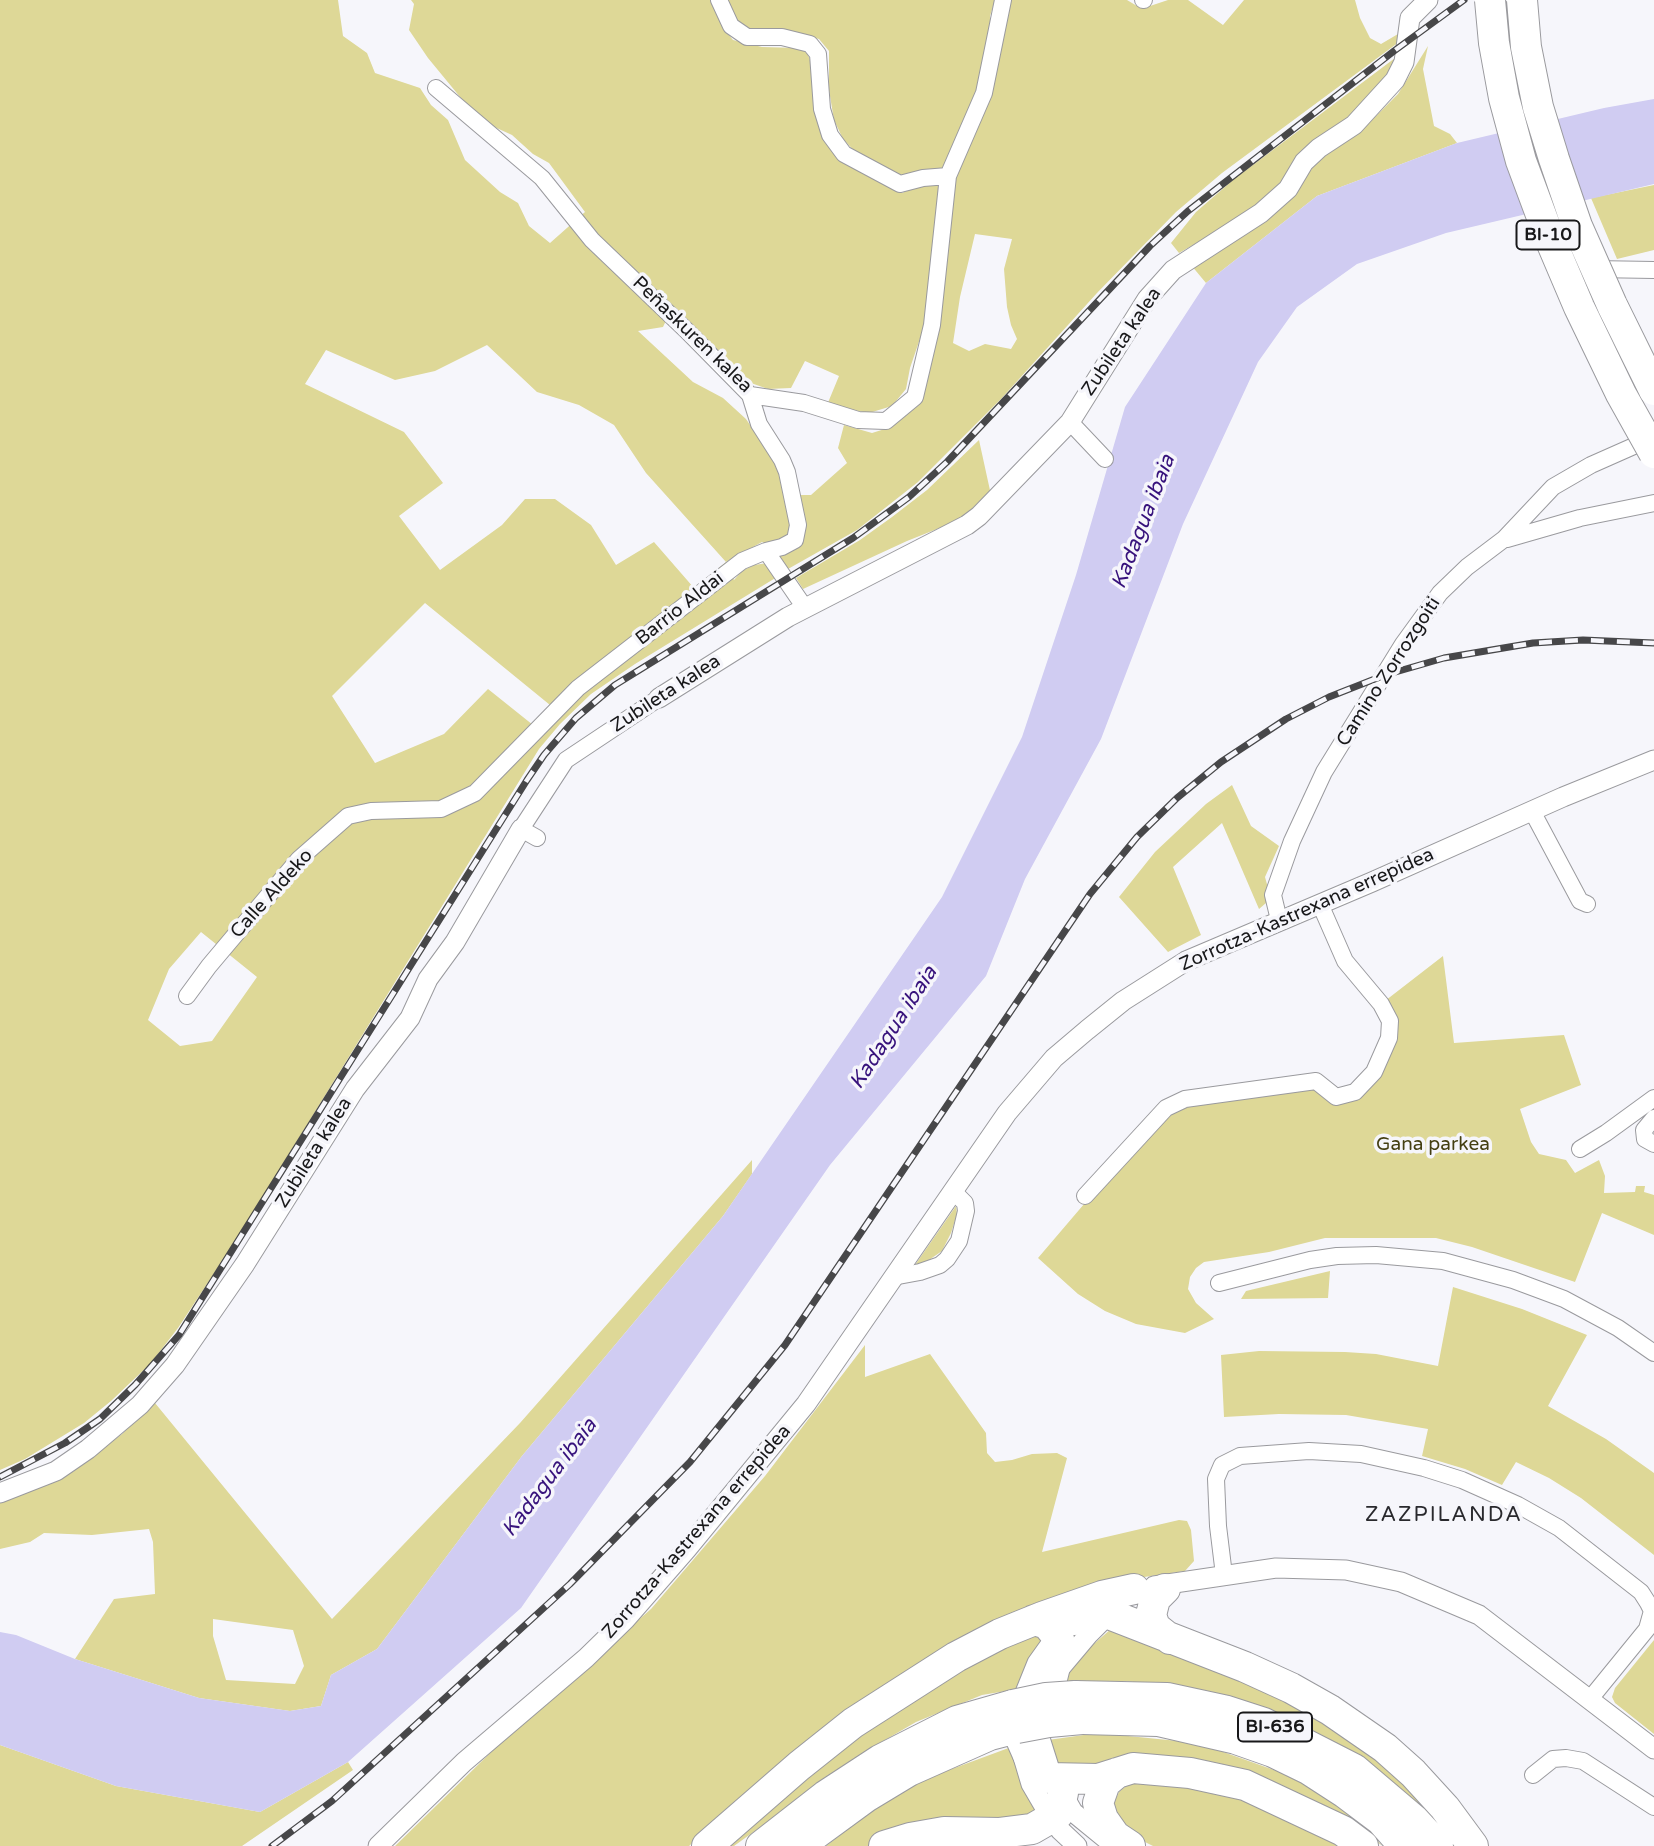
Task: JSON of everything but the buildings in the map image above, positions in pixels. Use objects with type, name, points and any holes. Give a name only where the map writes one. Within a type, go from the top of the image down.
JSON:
[{"type":"highway","name":"BI-10","points":[[1490,0],[1494,43],[1504,98],[1521,161],[1549,239],[1621,394],[1654,453]]},
{"type":"highway","name":"BI-10","points":[[1522,0],[1526,47],[1538,107],[1553,159],[1577,226],[1654,390]]},
{"type":"highway","points":[[1170,1586],[1155,1599],[1151,1615],[1155,1626],[1170,1639]]},
{"type":"highway","points":[[1055,1625],[1102,1596],[1134,1589]]},
{"type":"highway","points":[[707,1846],[789,1774],[853,1723],[956,1657],[1000,1634],[1055,1625],[1101,1612],[1291,1688],[1348,1721],[1413,1773],[1445,1808],[1473,1846]]},
{"type":"highway","points":[[1055,1625],[1068,1702]]},
{"type":"highway","name":"BI-636","points":[[799,1846],[866,1797],[909,1771],[1068,1702],[1167,1698],[1227,1711],[1264,1723],[1353,1769],[1414,1819],[1438,1846]]},
{"type":"highway","name":"BI-636","points":[[1068,1702],[1236,1739],[1273,1752],[1308,1769],[1345,1793],[1381,1819],[1404,1846]]},
{"type":"highway","name":"BI-636","points":[[761,1846],[825,1796],[880,1760],[957,1721],[1017,1724]]},
{"type":"highway","points":[[1017,1724],[1032,1764],[1049,1778],[1053,1809]]},
{"type":"highway","points":[[884,1846],[944,1832],[1000,1832],[1053,1809],[1098,1779],[1133,1768],[1190,1773],[1245,1785],[1343,1831],[1363,1846]]},
{"type":"highway","points":[[1117,1773],[1105,1783],[1098,1803],[1103,1819],[1115,1836],[1130,1846]]},
{"type":"street","points":[[719,0],[731,26],[747,37],[782,37],[810,44],[818,54],[822,109],[830,135],[844,154],[900,184],[923,178],[948,176]]},
{"type":"street","name":"Peñaskuren kalea","points":[[436,88],[542,178],[592,240],[750,395],[804,403],[858,420],[886,421],[915,397],[932,325],[948,176],[984,93],[1003,0]]},
{"type":"street","name":"Zubileta kalea","points":[[0,1493],[56,1471],[88,1449],[140,1405],[175,1365],[245,1264],[355,1089],[410,1018],[428,979],[529,834],[565,760],[702,670],[805,608],[967,525],[979,516],[1070,422],[1147,299],[1172,270],[1261,213],[1287,189],[1304,162],[1319,148],[1354,125],[1395,80],[1404,62],[1410,18],[1428,0]]},
{"type":"street","points":[[1550,268],[1654,270]]},
{"type":"street","name":"Barrio Aldai","points":[[547,721],[578,688],[742,561],[795,540],[798,525],[787,472],[759,424],[750,395]]},
{"type":"street","points":[[1070,422],[1105,459]]},
{"type":"street","name":"Camino Zorrozgoiti","points":[[1279,920],[1273,895],[1292,841],[1324,772],[1403,644],[1440,593],[1467,567],[1504,539],[1553,487],[1591,465],[1654,437]]},
{"type":"street","points":[[1504,539],[1580,518],[1654,503]]},
{"type":"street","points":[[766,551],[805,608]]},
{"type":"street","name":"Calle Aldeko","points":[[187,996],[209,965],[299,859],[348,817],[371,811],[441,809],[475,793],[547,721]]},
{"type":"street","name":"Zorrotza-Kastrexana errepidea","points":[[378,1846],[464,1762],[586,1658],[625,1620],[694,1540],[806,1404],[1007,1113],[1054,1058],[1123,1001],[1186,961],[1654,760]]},
{"type":"street","points":[[1532,811],[1580,901],[1587,904]]},
{"type":"street","points":[[1085,1196],[1166,1108],[1185,1099],[1316,1081],[1336,1097],[1355,1092],[1374,1072],[1389,1038],[1390,1021],[1381,1004],[1345,961],[1320,904]]},
{"type":"street","points":[[1580,1149],[1654,1098]]},
{"type":"street","points":[[1654,1118],[1644,1130],[1646,1139],[1654,1144]]},
{"type":"street","points":[[893,1277],[919,1272],[940,1265],[947,1259],[959,1241],[966,1211],[965,1203],[954,1191]]},
{"type":"street","points":[[1219,1283],[1337,1255],[1376,1255],[1443,1261],[1513,1280],[1564,1299],[1618,1328],[1654,1353]]},
{"type":"street","points":[[1224,1575],[1216,1479],[1222,1465],[1240,1456],[1309,1451],[1361,1454],[1413,1465],[1462,1480],[1518,1505],[1559,1528],[1641,1592],[1648,1603],[1651,1611],[1647,1629],[1590,1699]]},
{"type":"street","points":[[1114,1846],[1073,1812],[1053,1809],[1031,1784],[1022,1755],[1017,1724],[1018,1710],[1055,1625],[1134,1589],[1276,1569],[1320,1568],[1372,1574],[1401,1582],[1479,1615],[1590,1699],[1632,1735],[1654,1749]]},
{"type":"street","points":[[1077,1846],[1060,1830],[1053,1809],[1039,1735],[1040,1710],[1068,1702],[1056,1673],[1109,1614],[1170,1586]]},
{"type":"street","points":[[1533,1775],[1553,1759],[1583,1761],[1654,1807]]},
{"type":"green space","points":[[0,0],[338,0],[343,36],[367,53],[375,73],[420,88],[431,105],[448,120],[465,160],[500,192],[518,203],[529,226],[550,243],[585,212],[549,163],[533,154],[512,135],[479,120],[428,58],[409,30],[414,4],[411,0],[712,0],[724,29],[733,40],[762,47],[797,48],[807,52],[812,66],[818,119],[825,142],[841,162],[902,193],[919,186],[940,183],[927,318],[910,368],[906,389],[892,406],[869,413],[827,405],[839,376],[805,361],[791,388],[768,389],[751,383],[673,306],[663,327],[638,331],[693,382],[723,398],[746,419],[781,474],[791,527],[786,537],[771,546],[762,542],[726,562],[734,580],[742,571],[754,565],[768,563],[777,577],[635,664],[591,694],[560,724],[539,749],[234,1243],[178,1328],[151,1363],[84,1423],[25,1459],[0,1470]],"holes":[[[487,345],[537,392],[579,405],[614,425],[646,473],[726,562],[694,588],[654,542],[616,565],[591,525],[555,499],[525,499],[502,525],[440,570],[399,516],[443,483],[404,432],[305,384],[326,350],[395,380],[435,371]],[[425,603],[550,705],[533,725],[488,689],[444,734],[375,763],[332,696]],[[201,932],[257,977],[212,1041],[180,1046],[148,1020],[169,969]]]},
{"type":"green space","points":[[724,0],[995,0],[990,16],[990,38],[981,86],[943,171],[905,175],[890,173],[861,158],[843,139],[834,120],[829,90],[829,51],[819,39],[797,33],[752,30],[738,24]]},
{"type":"green space","points":[[1009,0],[1127,0],[1137,6],[1147,7],[1168,0],[1188,0],[1223,25],[1244,0],[1355,0],[1370,38],[1381,44],[1398,34],[1399,42],[1222,173],[1176,212],[1097,293],[1001,399],[918,482],[857,530],[788,569],[779,555],[797,545],[796,495],[811,495],[847,463],[838,448],[844,425],[872,433],[888,428],[919,405],[952,183]],"holes":[[[975,234],[1012,239],[1004,269],[1007,307],[1017,339],[1011,349],[985,344],[969,351],[953,343],[960,297]]]},
{"type":"green space","points":[[1428,46],[1423,69],[1434,126],[1450,134],[1457,143],[1317,196],[1206,283],[1191,265],[1293,196],[1319,158],[1366,126],[1398,94]]},
{"type":"green space","points":[[1395,58],[1394,70],[1378,91],[1291,172],[1268,199],[1179,253],[1171,243],[1196,212],[1233,180]]},
{"type":"green space","points":[[1654,185],[1654,250],[1617,259],[1591,198]]},
{"type":"green space","points":[[979,440],[991,495],[962,519],[803,589],[796,578],[860,540],[892,517],[927,490]]},
{"type":"green space","points":[[1232,785],[1251,826],[1279,846],[1265,877],[1268,888],[1266,903],[1259,909],[1222,823],[1173,867],[1201,935],[1168,952],[1119,897],[1155,852],[1206,804]]},
{"type":"green space","name":"Gana parkea","points":[[1443,956],[1454,1043],[1564,1035],[1581,1085],[1520,1109],[1531,1142],[1539,1154],[1566,1160],[1575,1173],[1599,1160],[1605,1176],[1604,1193],[1635,1192],[1636,1186],[1645,1186],[1644,1192],[1654,1195],[1654,1235],[1602,1213],[1575,1282],[1472,1247],[1436,1238],[1325,1238],[1269,1252],[1204,1262],[1190,1277],[1188,1289],[1196,1303],[1214,1319],[1185,1333],[1136,1324],[1105,1311],[1078,1294],[1038,1258],[1166,1108],[1316,1081],[1336,1097],[1355,1092],[1389,1038],[1381,1004]]},
{"type":"green space","points":[[752,1160],[752,1174],[723,1216],[522,1456],[377,1649],[331,1675],[321,1706],[290,1711],[199,1698],[75,1659],[114,1599],[155,1594],[153,1542],[149,1529],[92,1535],[44,1533],[30,1542],[0,1549],[0,1499],[43,1486],[74,1471],[122,1434],[155,1403],[332,1619],[520,1423]],"holes":[[[213,1619],[293,1630],[304,1666],[295,1684],[226,1680],[213,1636]]]},
{"type":"green space","points":[[956,1206],[957,1214],[942,1251],[915,1265]]},
{"type":"green space","points":[[1330,1271],[1328,1298],[1241,1299],[1246,1291]]},
{"type":"green space","points":[[1453,1287],[1522,1309],[1587,1335],[1548,1406],[1606,1439],[1654,1473],[1654,1555],[1581,1498],[1516,1462],[1502,1485],[1465,1469],[1422,1456],[1428,1429],[1346,1415],[1224,1417],[1221,1355],[1259,1351],[1345,1352],[1376,1354],[1438,1366]]},
{"type":"green space","points":[[865,1345],[865,1377],[930,1354],[986,1433],[987,1453],[995,1462],[1032,1454],[1057,1453],[1067,1458],[1042,1552],[1179,1520],[1187,1521],[1191,1530],[1194,1561],[1185,1571],[1117,1581],[749,1790],[689,1846],[395,1846],[527,1717],[651,1609],[765,1476]]},
{"type":"green space","points":[[1036,1627],[1051,1635],[1018,1689],[982,1695],[916,1722],[866,1751],[734,1846],[719,1846],[916,1690]]},
{"type":"green space","points":[[1111,1629],[1289,1694],[1408,1781],[1463,1846],[1453,1846],[1444,1834],[1201,1690],[1125,1681],[1065,1681],[1072,1663]]},
{"type":"green space","points":[[1654,1640],[1654,1734],[1615,1703],[1612,1697],[1615,1688]]},
{"type":"green space","points":[[1098,1733],[1198,1743],[1305,1781],[1341,1807],[1383,1846],[1327,1811],[1104,1765],[1059,1768],[1048,1740]]},
{"type":"green space","points":[[0,1745],[116,1786],[260,1812],[348,1762],[353,1770],[242,1846],[0,1846]]},
{"type":"green space","points":[[1014,1746],[1039,1815],[871,1846],[826,1846],[878,1806],[922,1780]]},
{"type":"green space","points":[[1157,1778],[1257,1800],[1345,1846],[1153,1846],[1143,1841],[1118,1819],[1112,1806],[1119,1792],[1133,1780]]},
{"type":"water","name":"Kadagua ibaia","points":[[1654,99],[1654,184],[1446,233],[1357,264],[1297,307],[1258,362],[1183,524],[1101,739],[1025,879],[986,976],[830,1165],[521,1608],[348,1762],[260,1812],[116,1786],[0,1745],[0,1632],[16,1635],[75,1659],[199,1698],[290,1711],[321,1706],[331,1675],[377,1649],[522,1456],[723,1216],[942,897],[1022,737],[1076,575],[1125,407],[1206,283],[1317,196],[1457,143],[1604,108]]},
{"type":"railway","points":[[0,1477],[65,1443],[100,1419],[135,1385],[179,1335],[527,780],[544,755],[576,718],[615,685],[853,538],[909,497],[947,462],[1150,246],[1188,211],[1464,0]]},
{"type":"railway","points":[[272,1846],[332,1801],[570,1584],[690,1462],[785,1345],[1090,894],[1137,837],[1177,798],[1221,762],[1286,719],[1329,697],[1385,675],[1444,658],[1533,643],[1583,640],[1654,643]]},
{"type":"district","name":"ZAZPILANDA","points":[[1444,1515]]}]
